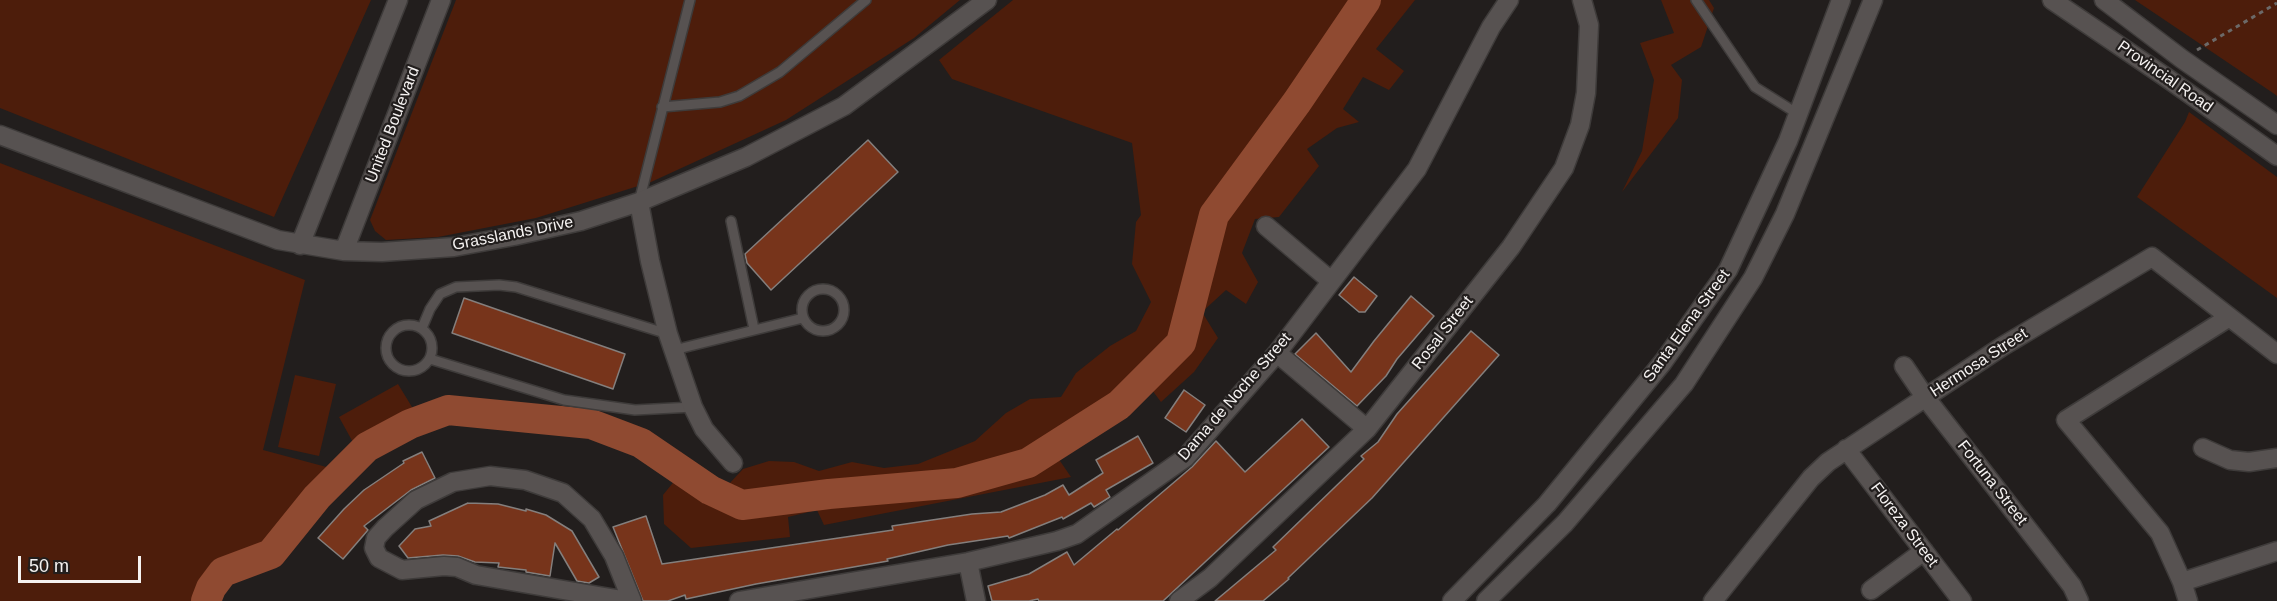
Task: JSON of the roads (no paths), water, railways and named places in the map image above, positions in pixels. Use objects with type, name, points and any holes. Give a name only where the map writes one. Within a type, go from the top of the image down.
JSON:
[{"type":"street","points":[[300,244],[398,0]]},
{"type":"street","name":"United Boulevard","points":[[345,251],[441,0]]},
{"type":"street","name":"Grasslands Drive","points":[[0,135],[253,232],[300,244],[345,251],[382,252],[454,247],[581,221],[639,202],[746,157],[844,106],[987,0]]},
{"type":"street","name":"Dama de Noche Street","points":[[739,601],[780,598],[1037,547],[1077,534],[1185,458],[1277,353],[1330,280],[1417,169],[1491,27],[1509,0]]},
{"type":"street","name":"Rosal Street","points":[[1179,601],[1210,578],[1367,429],[1511,247],[1564,168],[1580,125],[1586,93],[1589,25],[1582,0]]},
{"type":"street","name":"Santa Elena Street","points":[[1452,601],[1547,504],[1663,362],[1728,270],[1798,114],[1841,0]]},
{"type":"street","name":"Santa Elena Street","points":[[1486,601],[1565,523],[1684,384],[1752,278],[1785,214],[1873,0]]},
{"type":"street","name":"Provincial Road","points":[[2052,0],[2277,156]]},
{"type":"street","name":"Provincial Road","points":[[2104,0],[2182,59],[2277,125]]},
{"type":"street","points":[[639,202],[650,261],[671,342],[693,407],[704,429],[733,463]]},
{"type":"street","points":[[1266,226],[1330,280]]},
{"type":"street","name":"Hermosa Street","points":[[1720,598],[1811,478],[1828,462],[2004,346],[2152,257],[2277,354]]},
{"type":"street","points":[[2188,601],[2160,533],[2066,420],[2228,318]]},
{"type":"street","points":[[1277,353],[1367,429]]},
{"type":"street","name":"Fortuna Street","points":[[1904,366],[1925,398],[2072,586],[2079,601]]},
{"type":"street","points":[[2203,448],[2230,460],[2249,462],[2277,458]]},
{"type":"street","name":"Floreza Street","points":[[1846,449],[1962,601]]},
{"type":"street","points":[[490,476],[525,480],[562,493],[592,519],[614,556],[630,601],[476,575],[457,567],[402,570],[379,558],[374,548],[376,538],[416,500],[453,482],[490,476]]},
{"type":"street","points":[[1871,590],[1924,551]]},
{"type":"street","points":[[2182,582],[2277,551]]},
{"type":"street","points":[[968,562],[976,601]]},
{"type":"lane","points":[[639,202],[690,0]]},
{"type":"lane","points":[[662,107],[720,102],[739,96],[780,72],[866,0]]},
{"type":"lane","points":[[1696,0],[1755,87],[1798,114]]},
{"type":"lane","points":[[731,220],[754,329]]},
{"type":"lane","points":[[422,328],[430,309],[440,294],[456,287],[498,285],[516,287],[671,342],[754,329],[802,318]]},
{"type":"lane","points":[[815,290],[835,292],[843,303],[844,309],[840,322],[830,330],[817,331],[806,324],[802,318],[801,311],[805,298],[815,290]]},
{"type":"lane","points":[[411,325],[422,328],[430,336],[433,347],[430,358],[423,367],[412,371],[401,371],[386,355],[386,343],[391,333],[400,326],[411,325]]},
{"type":"lane","points":[[430,358],[564,400],[635,410],[693,407]]},
{"type":"waterway","points":[[206,601],[211,588],[223,572],[271,554],[317,497],[367,447],[410,424],[448,410],[591,424],[641,443],[710,490],[742,505],[829,494],[957,483],[1028,463],[1119,405],[1181,343],[1214,215],[1297,102],[1366,0]]}]
